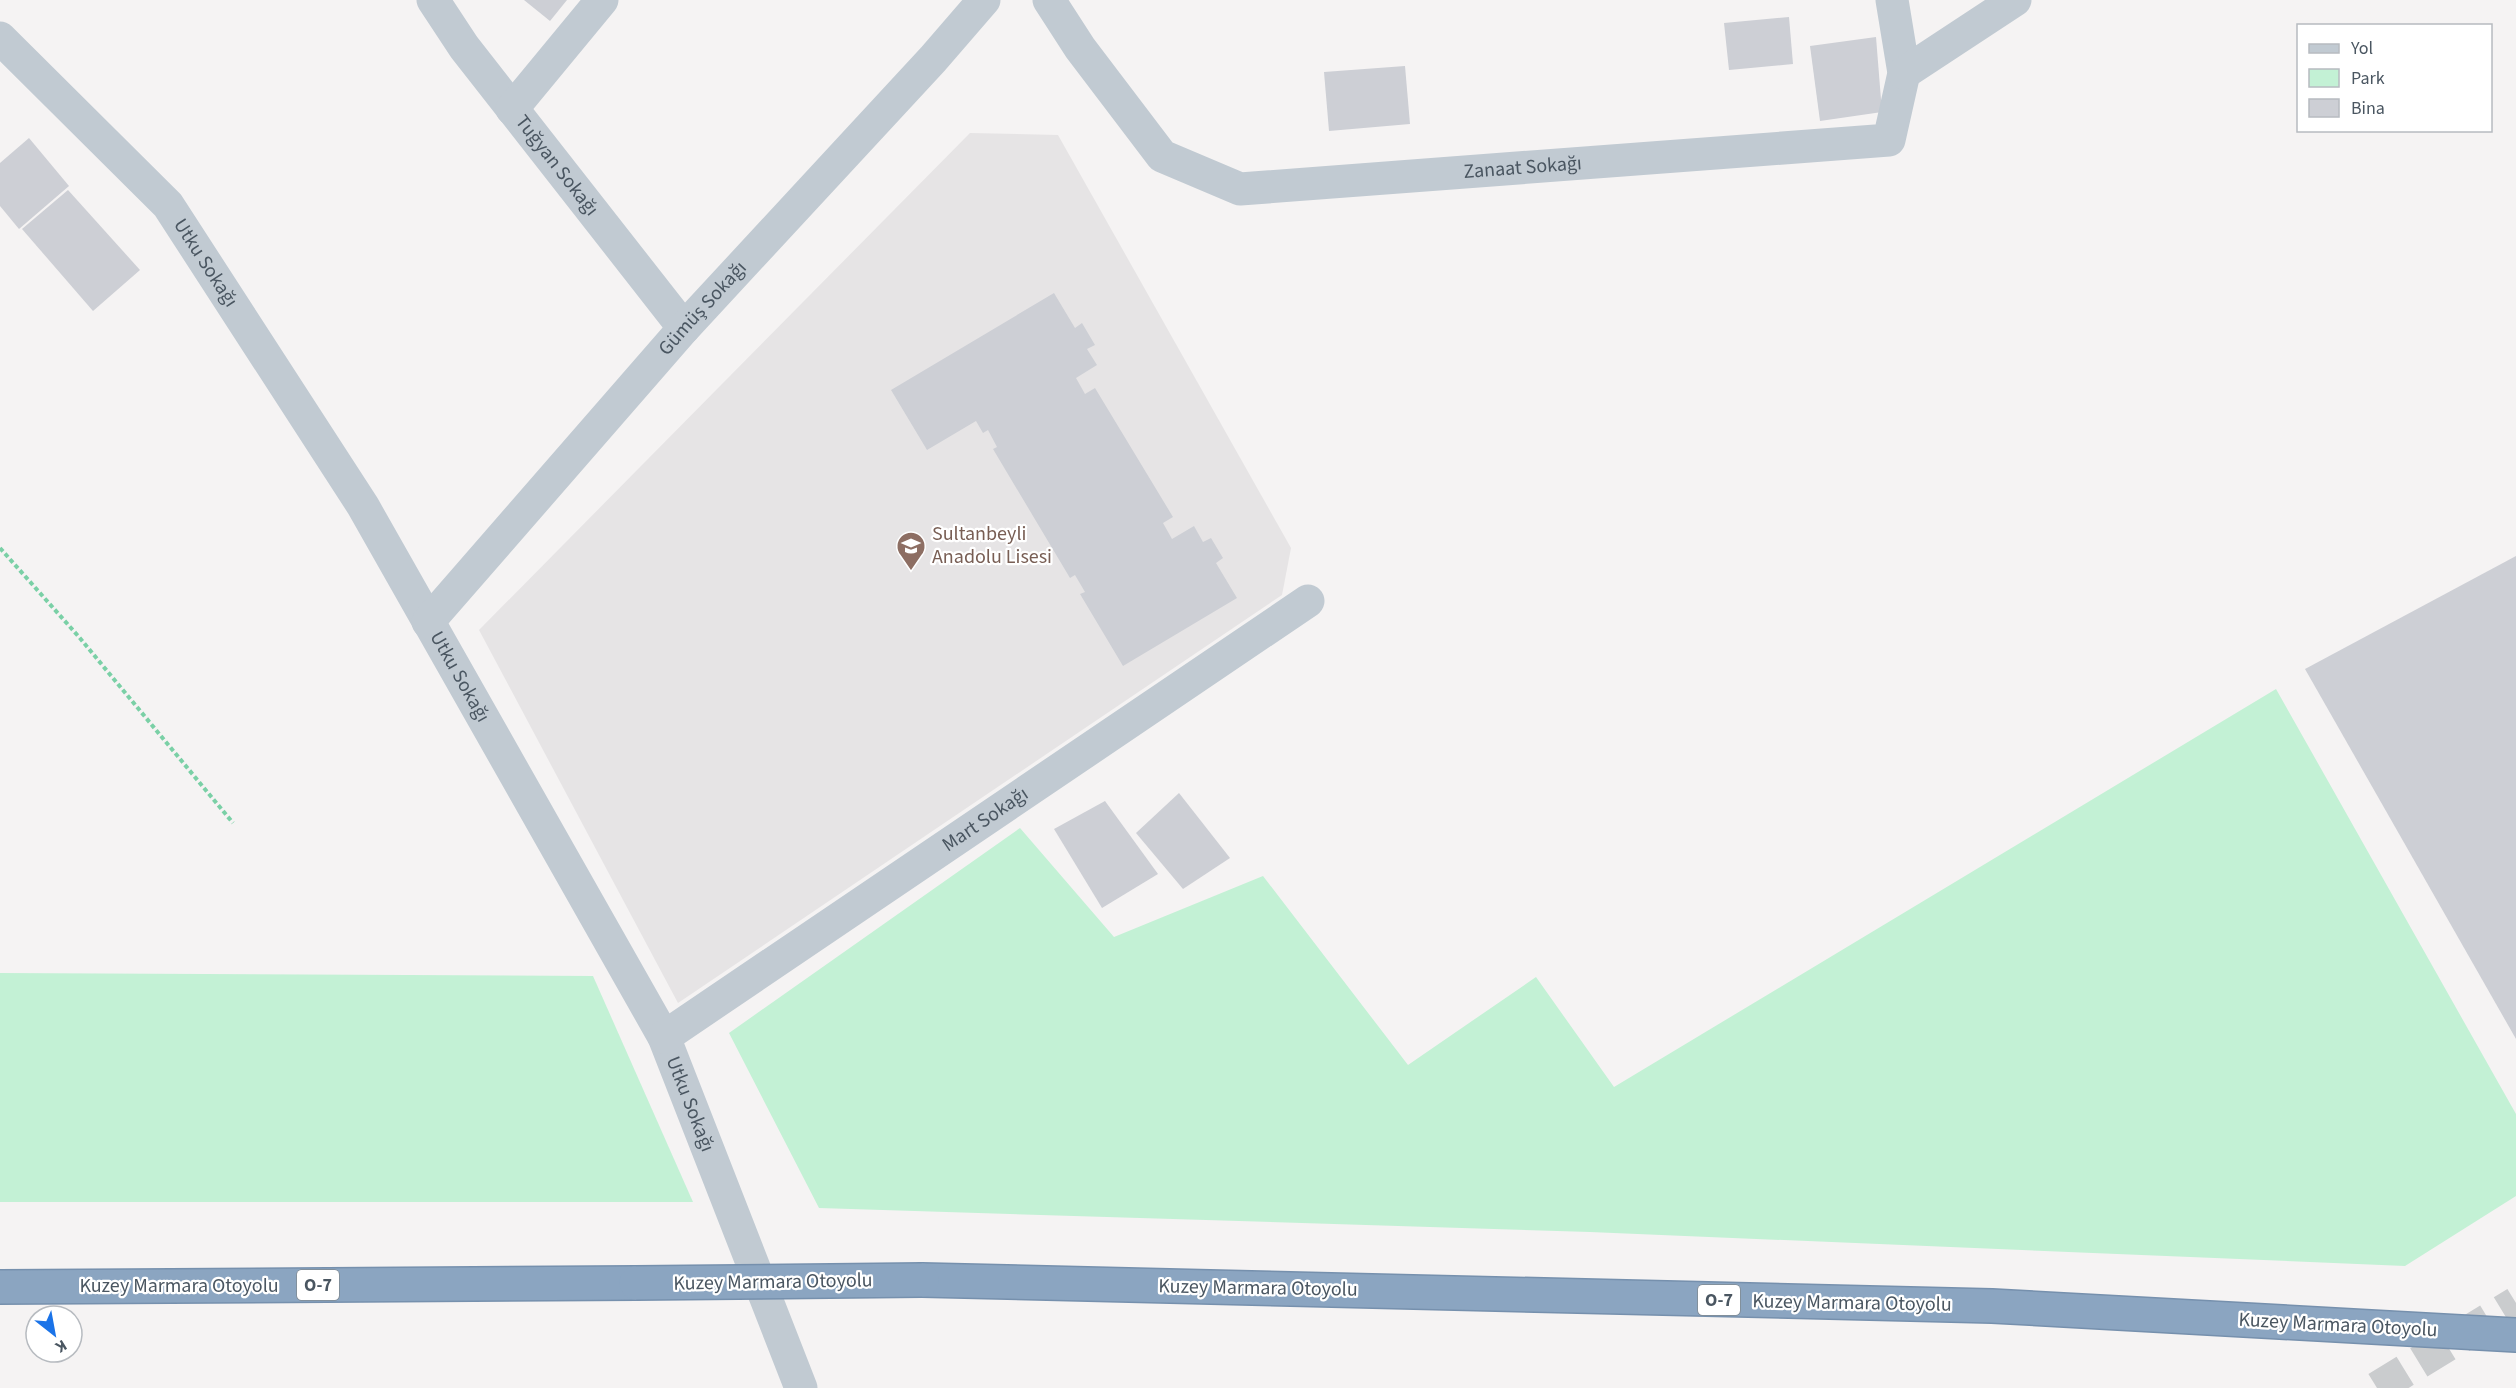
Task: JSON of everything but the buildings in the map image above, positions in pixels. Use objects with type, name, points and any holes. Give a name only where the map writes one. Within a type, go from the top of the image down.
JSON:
[{"type":"highway","name":"Kuzey Marmara Otoyolu","points":[[0,1287],[922,1280],[1992,1306],[2516,1335]]},
{"type":"street","name":"Tuğyan Sokağı","points":[[433,0],[464,47],[684,328]]},
{"type":"street","points":[[512,109],[602,0]]},
{"type":"street","name":"Gümüş Sokağı","points":[[428,622],[684,328],[925,68],[984,0]]},
{"type":"street","name":"Zanaat Sokağı","points":[[1049,0],[1080,48],[1162,156],[1240,189],[1889,140],[1904,73]]},
{"type":"street","points":[[1892,0],[1904,73],[2014,0]]},
{"type":"street","name":"Utku Sokağı","points":[[0,38],[168,205],[363,506],[664,1037],[801,1388]]},
{"type":"street","name":"Mart Sokağı","points":[[664,1037],[1308,601]]},
{"type":"path","points":[[0,548],[79,638],[233,823]]},
{"type":"shaded area","name":"Sultanbeyli Anadolu Lisesi","points":[[970,133],[1058,135],[1291,548],[1282,595],[678,1003],[479,630]]},
{"type":"green space","points":[[2276,689],[2516,1114],[2516,1196],[2405,1266],[1590,1232],[819,1208],[729,1033],[1020,828],[1114,937],[1263,876],[1408,1065],[1536,977],[1614,1087]]},
{"type":"green space","points":[[0,973],[593,976],[693,1202],[0,1202]]},
{"type":"tunnel","points":[[2377,1388],[2516,1303]]},
{"type":"place","name":"Sultanbeyli Anadolu Lisesi","points":[[911,572]]}]
